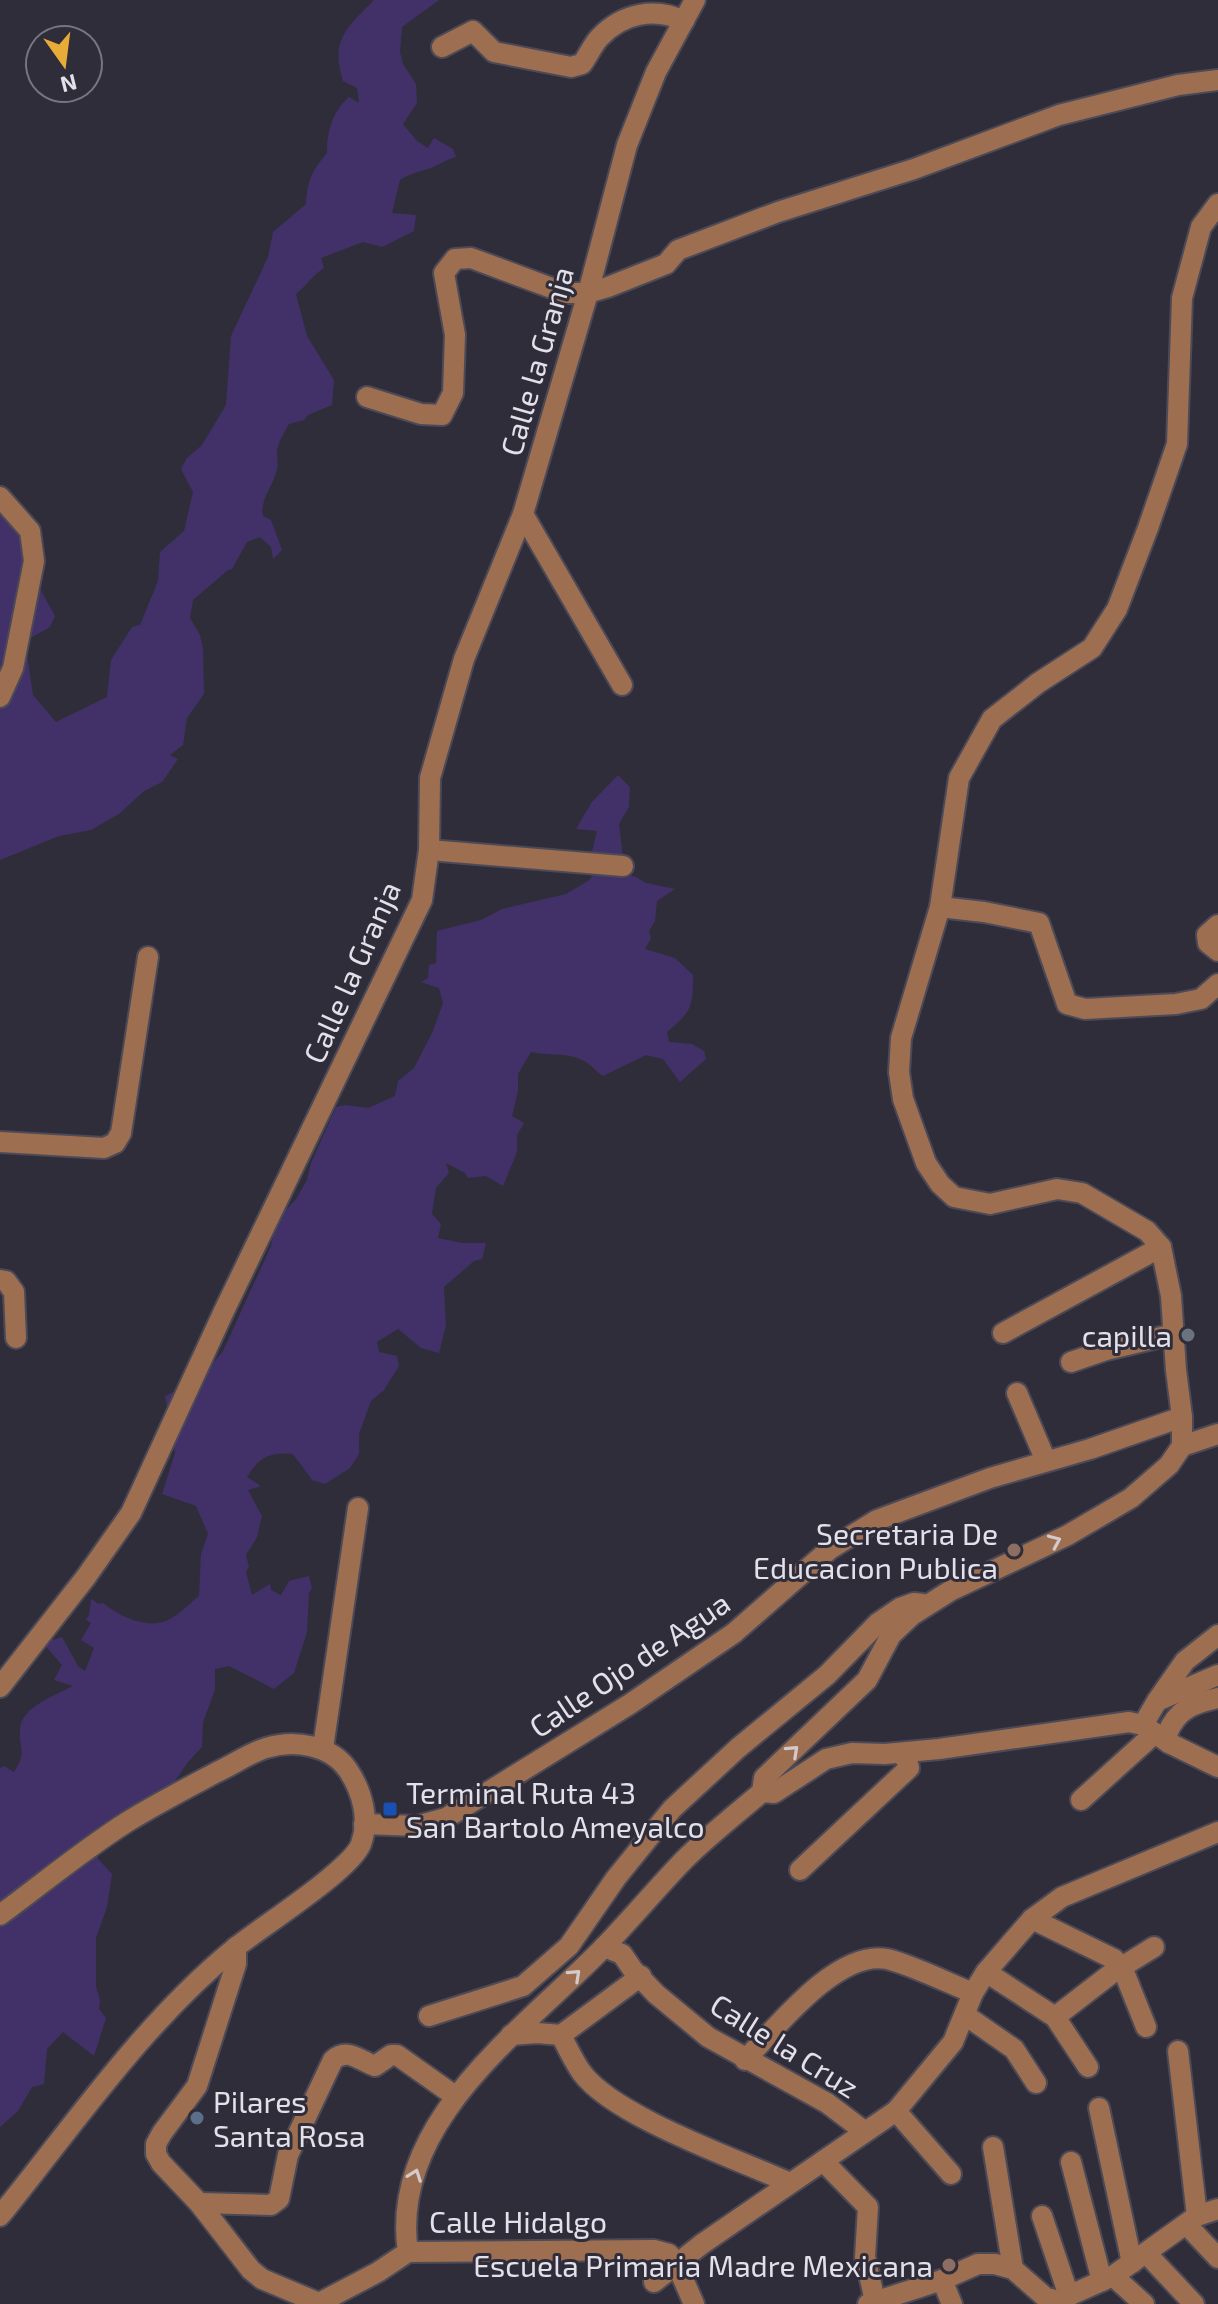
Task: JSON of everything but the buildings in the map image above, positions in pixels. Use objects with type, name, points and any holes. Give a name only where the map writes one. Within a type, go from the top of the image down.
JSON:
[{"type":"street","name":"Calle la Granja","points":[[0,1687],[86,1577],[131,1513],[224,1311],[422,900],[429,850],[430,778],[464,659],[523,514],[588,293],[627,145],[656,72],[695,0]]},
{"type":"street","points":[[442,47],[473,31],[494,52],[571,67],[582,64],[600,37],[625,18],[653,11],[684,21]]},
{"type":"street","points":[[367,397],[421,414],[442,415],[453,393],[455,335],[444,273],[455,259],[471,258],[565,293],[588,293],[666,264],[678,250],[778,212],[914,169],[1059,115],[1178,85],[1218,80]]},
{"type":"street","points":[[408,2252],[405,2228],[412,2178],[455,2096],[511,2035],[604,1947],[685,1859],[762,1792],[764,1778],[867,1680],[891,1635],[927,1605],[950,1591],[1108,1513],[1131,1498],[1169,1465],[1182,1446],[1171,1296],[1161,1247],[1147,1231],[1082,1193],[1057,1189],[990,1204],[954,1197],[940,1184],[926,1163],[903,1099],[899,1072],[901,1038],[940,907],[959,778],[992,719],[1038,683],[1092,648],[1117,609],[1177,444],[1182,298],[1201,227],[1218,204]]},
{"type":"street","points":[[0,497],[30,531],[34,561],[13,668],[0,697]]},
{"type":"street","points":[[523,514],[622,685]]},
{"type":"street","points":[[429,850],[623,866]]},
{"type":"street","points":[[940,907],[1039,923],[1067,1004],[1085,1009],[1176,1004],[1201,999],[1218,984]]},
{"type":"street","points":[[1218,925],[1207,935],[1208,943],[1218,951]]},
{"type":"street","points":[[0,1142],[104,1148],[115,1143],[121,1133],[148,957]]},
{"type":"street","points":[[1003,1333],[1161,1247]]},
{"type":"street","points":[[0,1280],[6,1281],[14,1292],[16,1338]]},
{"type":"street","points":[[1071,1362],[1174,1334]]},
{"type":"street","points":[[1017,1393],[1046,1461]]},
{"type":"street","name":"Calle Ojo de Agua","points":[[364,1824],[417,1826],[446,1818],[630,1704],[734,1633],[830,1549],[877,1520],[990,1478],[1090,1449],[1182,1417]]},
{"type":"street","points":[[1182,1446],[1218,1434]]},
{"type":"street","points":[[323,1748],[358,1508]]},
{"type":"street","points":[[429,2016],[523,1986],[569,1946],[616,1878],[683,1799],[738,1748],[827,1675],[888,1615],[914,1603],[927,1605]]},
{"type":"street","points":[[1156,1734],[1157,1701],[1185,1661],[1218,1635]]},
{"type":"street","points":[[1157,1701],[1218,1675]]},
{"type":"street","points":[[1081,1800],[1156,1734],[1167,1734],[1183,1710],[1196,1702],[1218,1698]]},
{"type":"street","points":[[762,1792],[774,1793],[826,1759],[852,1753],[900,1753],[1129,1722],[1218,1767]]},
{"type":"street","points":[[0,1915],[125,1823],[267,1747],[293,1745],[323,1748],[342,1761],[364,1801],[361,1844],[354,1856],[236,1947],[197,1982],[137,2046],[0,2216]]},
{"type":"street","points":[[800,1870],[909,1768],[907,1760],[900,1753]]},
{"type":"street","points":[[654,2282],[702,2244],[896,2111],[953,2042],[973,1993],[986,1972],[1032,1919],[1062,1897],[1218,1832]]},
{"type":"street","points":[[1032,1919],[1114,1959],[1122,1967],[1146,2027]]},
{"type":"street","points":[[236,1947],[233,1973],[197,2086],[156,2144],[156,2154],[251,2270],[262,2279],[320,2304]]},
{"type":"street","name":"Calle la Cruz","points":[[604,1947],[622,1954],[656,1994],[708,2037],[827,2103],[864,2131]]},
{"type":"street","points":[[1055,2017],[1154,1947]]},
{"type":"street","points":[[745,2060],[826,1979],[851,1963],[864,1959],[886,1959],[973,1993]]},
{"type":"street","points":[[986,1972],[1055,2017],[1088,2067]]},
{"type":"street","points":[[511,2035],[561,2035],[641,1976]]},
{"type":"street","points":[[965,2015],[1014,2049],[1036,2083]]},
{"type":"street","points":[[561,2035],[583,2074],[602,2093],[631,2112],[790,2183]]},
{"type":"street","points":[[1178,2051],[1192,2221],[1218,2258]]},
{"type":"street","points":[[199,2203],[275,2203],[279,2199],[288,2155],[333,2060],[345,2053],[375,2066],[391,2055],[397,2055],[455,2096]]},
{"type":"street","points":[[1099,2108],[1139,2258],[1194,2304]]},
{"type":"street","points":[[896,2111],[951,2174]]},
{"type":"street","points":[[993,2147],[1013,2269]]},
{"type":"street","points":[[823,2161],[868,2207],[865,2257],[872,2303],[942,2280],[978,2264],[995,2264],[1013,2269],[1053,2300]]},
{"type":"street","points":[[1071,2162],[1108,2279],[1144,2304]]},
{"type":"street","points":[[1053,2300],[1108,2279],[1192,2221],[1218,2209]]},
{"type":"street","points":[[1042,2216],[1053,2300]]},
{"type":"street","name":"Calle Hidalgo","points":[[320,2304],[408,2252],[654,2250],[669,2254],[677,2265]]},
{"type":"street","points":[[677,2265],[694,2304]]},
{"type":"street","points":[[942,2280],[952,2304]]},
{"type":"shaded area","points":[[374,0],[439,0],[402,27],[400,52],[403,64],[416,84],[417,103],[403,124],[417,141],[428,148],[434,138],[453,149],[456,157],[400,180],[392,213],[416,215],[414,231],[382,247],[363,242],[321,258],[324,268],[296,294],[307,336],[334,380],[332,405],[308,415],[304,420],[289,424],[279,442],[277,470],[262,510],[263,516],[271,520],[282,550],[273,559],[271,547],[260,537],[247,542],[232,569],[193,600],[190,618],[200,635],[203,649],[204,694],[187,718],[183,745],[170,755],[178,759],[162,782],[144,791],[119,814],[91,830],[59,836],[0,860],[0,510],[29,545],[40,589],[55,616],[50,627],[25,641],[33,695],[56,722],[107,697],[111,660],[132,627],[140,625],[158,581],[160,552],[184,531],[193,492],[181,469],[187,458],[202,445],[226,405],[231,336],[268,257],[273,232],[306,204],[309,183],[327,153],[329,130],[338,109],[349,97],[359,103],[357,88],[343,81],[339,67],[340,44],[349,27]]},
{"type":"shaded area","points":[[618,775],[630,787],[629,807],[619,824],[625,874],[646,883],[675,889],[657,901],[655,921],[649,931],[651,938],[645,949],[675,958],[693,975],[689,1008],[667,1032],[669,1042],[692,1044],[704,1051],[706,1059],[680,1082],[663,1059],[646,1055],[603,1076],[588,1063],[576,1058],[531,1052],[518,1074],[518,1091],[512,1116],[524,1123],[517,1135],[517,1152],[503,1186],[486,1176],[468,1178],[465,1173],[446,1163],[449,1173],[436,1188],[432,1214],[441,1224],[438,1238],[462,1243],[486,1243],[482,1259],[474,1261],[444,1287],[446,1325],[439,1353],[421,1348],[398,1329],[377,1342],[379,1352],[397,1356],[399,1366],[384,1390],[371,1401],[359,1434],[359,1454],[350,1468],[325,1484],[312,1480],[293,1454],[278,1454],[261,1460],[247,1477],[261,1486],[248,1490],[262,1516],[257,1537],[246,1555],[249,1566],[246,1572],[252,1595],[270,1584],[271,1590],[281,1595],[289,1581],[309,1576],[312,1588],[309,1593],[307,1632],[294,1673],[274,1689],[229,1666],[215,1669],[215,1690],[203,1722],[202,1747],[159,1804],[97,1834],[98,1859],[112,1874],[107,1907],[96,1938],[96,1986],[99,2009],[106,2018],[94,2056],[63,2032],[47,2049],[44,2084],[32,2087],[18,2111],[0,2127],[0,1768],[4,1766],[14,1772],[18,1766],[21,1756],[20,1729],[26,1714],[73,1686],[54,1680],[62,1665],[43,1643],[62,1637],[78,1666],[85,1671],[94,1648],[81,1640],[91,1623],[86,1620],[91,1599],[125,1617],[160,1623],[172,1618],[199,1596],[201,1554],[208,1534],[196,1506],[162,1494],[175,1453],[165,1396],[201,1378],[223,1351],[271,1246],[276,1221],[296,1199],[307,1180],[311,1163],[336,1107],[368,1108],[395,1096],[398,1081],[414,1068],[443,1003],[439,988],[421,982],[428,978],[429,965],[436,963],[437,931],[481,920],[502,909],[566,894],[588,881],[604,864],[590,860],[597,831],[576,829],[592,802]]},
{"type":"place","name":"capilla","points":[[1188,1335]]},
{"type":"place","name":"Secretaria De Educacion Publica","points":[[1014,1550]]},
{"type":"place","name":"Terminal Ruta 43 San Bartolo Ameyalco","points":[[390,1809]]},
{"type":"place","name":"Pilares Santa Rosa","points":[[197,2118]]},
{"type":"place","name":"Escuela Primaria Madre Mexicana","points":[[949,2265]]}]
